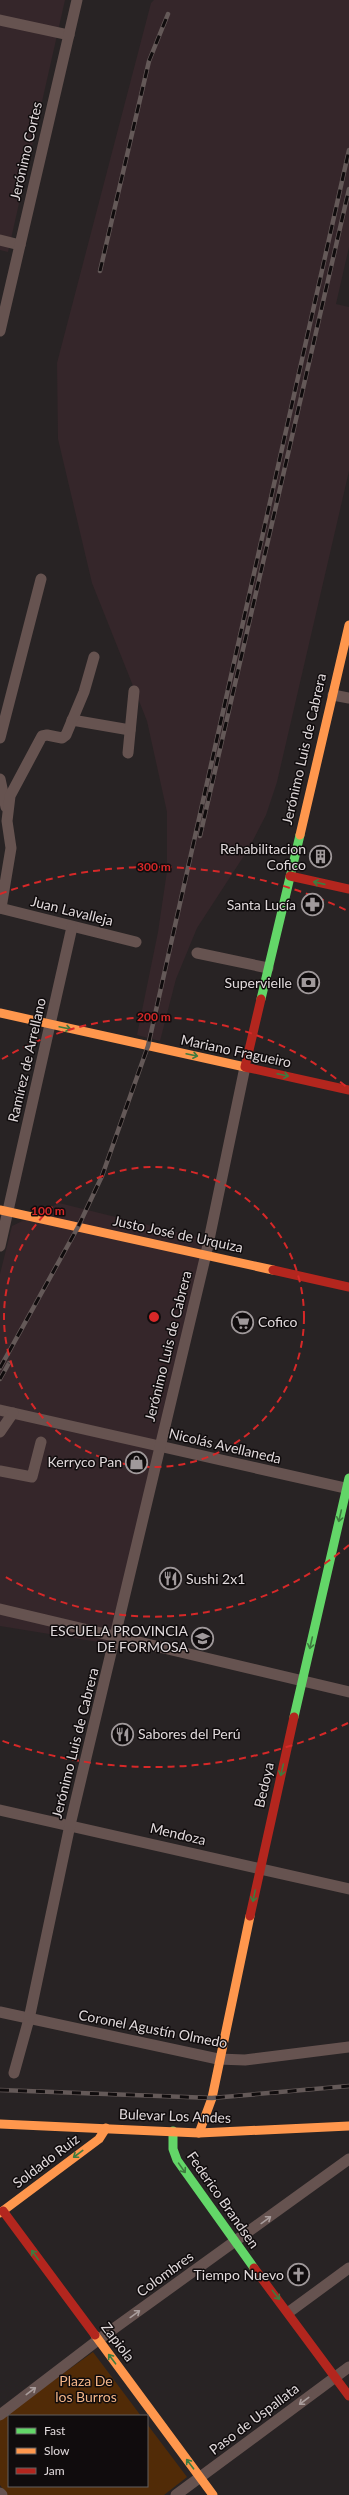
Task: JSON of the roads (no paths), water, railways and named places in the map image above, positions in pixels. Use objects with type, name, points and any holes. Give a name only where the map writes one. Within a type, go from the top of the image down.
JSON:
[{"type":"main road","name":"Jerónimo Luis de Cabrera","points":[[245,1066],[349,625]]},
{"type":"main road","points":[[290,876],[349,889]]},
{"type":"main road","name":"Mariano Fragueiro","points":[[0,1013],[349,1090]]},
{"type":"main road","name":"Justo José de Urquiza","points":[[4,1211],[206,1254],[349,1287]]},
{"type":"main road","name":"Bedoya","points":[[199,2133],[212,2098],[218,2059],[260,1868],[348,1485]]},
{"type":"main road","name":"Bedoya","points":[[212,2098],[219,2133]]},
{"type":"main road","name":"Bulevar Los Andes","points":[[0,2124],[199,2133],[349,2126]]},
{"type":"main road","name":"Soldado Ruiz","points":[[1,2210],[99,2139],[106,2128]]},
{"type":"main road","name":"Federico Brandsen","points":[[173,2131],[173,2149],[177,2160],[234,2242],[289,2312],[349,2396]]},
{"type":"main road","name":"Zapiola","points":[[1,2210],[213,2495]]},
{"type":"street","name":"Jerónimo Cortes","points":[[0,331],[77,0]]},
{"type":"street","points":[[0,20],[68,35]]},
{"type":"street","points":[[0,240],[20,245]]},
{"type":"street","points":[[0,738],[41,580]]},
{"type":"street","points":[[7,811],[10,796],[42,736],[62,738],[66,735],[84,692],[94,657]]},
{"type":"street","points":[[128,753],[134,691]]},
{"type":"street","points":[[333,695],[349,698]]},
{"type":"street","points":[[72,720],[130,730]]},
{"type":"street","points":[[0,779],[7,811],[11,848],[1,908]]},
{"type":"street","name":"Juan Lavalleja","points":[[1,908],[136,942]]},
{"type":"street","name":"Ramírez de Arrellano","points":[[0,1246],[4,1211],[50,1025],[72,927]]},
{"type":"street","points":[[197,953],[268,968]]},
{"type":"street","name":"Jerónimo Luis de Cabrera","points":[[14,2073],[29,2019],[70,1825],[116,1637],[159,1446],[206,1254],[245,1066]]},
{"type":"street","name":"Nicolás Avellaneda","points":[[0,1410],[159,1446],[348,1485]]},
{"type":"street","points":[[0,1432],[13,1413]]},
{"type":"street","points":[[0,1471],[32,1477],[41,1442]]},
{"type":"street","points":[[0,1609],[349,1692]]},
{"type":"street","name":"Mendoza","points":[[0,1810],[349,1889]]},
{"type":"street","name":"Coronel Agustín Olmedo","points":[[0,2012],[218,2059],[245,2060],[349,2047]]},
{"type":"street","name":"Colombres","points":[[0,2415],[98,2340],[349,2159]]},
{"type":"street","points":[[289,2312],[349,2268]]},
{"type":"street","name":"Paso de Uspallata","points":[[176,2495],[349,2367]]},
{"type":"railway","points":[[100,271],[149,61],[168,14]]},
{"type":"railway","points":[[0,1368],[78,1227],[102,1176],[148,1046],[349,150]]},
{"type":"railway","points":[[200,836],[349,189]]},
{"type":"railway","points":[[0,1379],[9,1363]]},
{"type":"railway","points":[[0,2090],[212,2098],[349,2086]]},
{"type":"place","name":"Rehabilitacion Cofico","points":[[321,857]]},
{"type":"place","name":"Santa Lucía","points":[[312,905]]},
{"type":"place","name":"Supervielle","points":[[308,983]]},
{"type":"place","name":"Cofico","points":[[242,1322]]},
{"type":"place","name":"Kerryco Pan","points":[[137,1462]]},
{"type":"place","name":"Sushi 2x1","points":[[171,1579]]},
{"type":"place","name":"ESCUELA PROVINCIA DE FORMOSA","points":[[203,1639]]},
{"type":"place","name":"Sabores del Perú","points":[[123,1734]]},
{"type":"place","name":"Tiempo Nuevo","points":[[299,2275]]},
{"type":"park label","name":"Plaza De los Burros","points":[[86,2390]]}]
